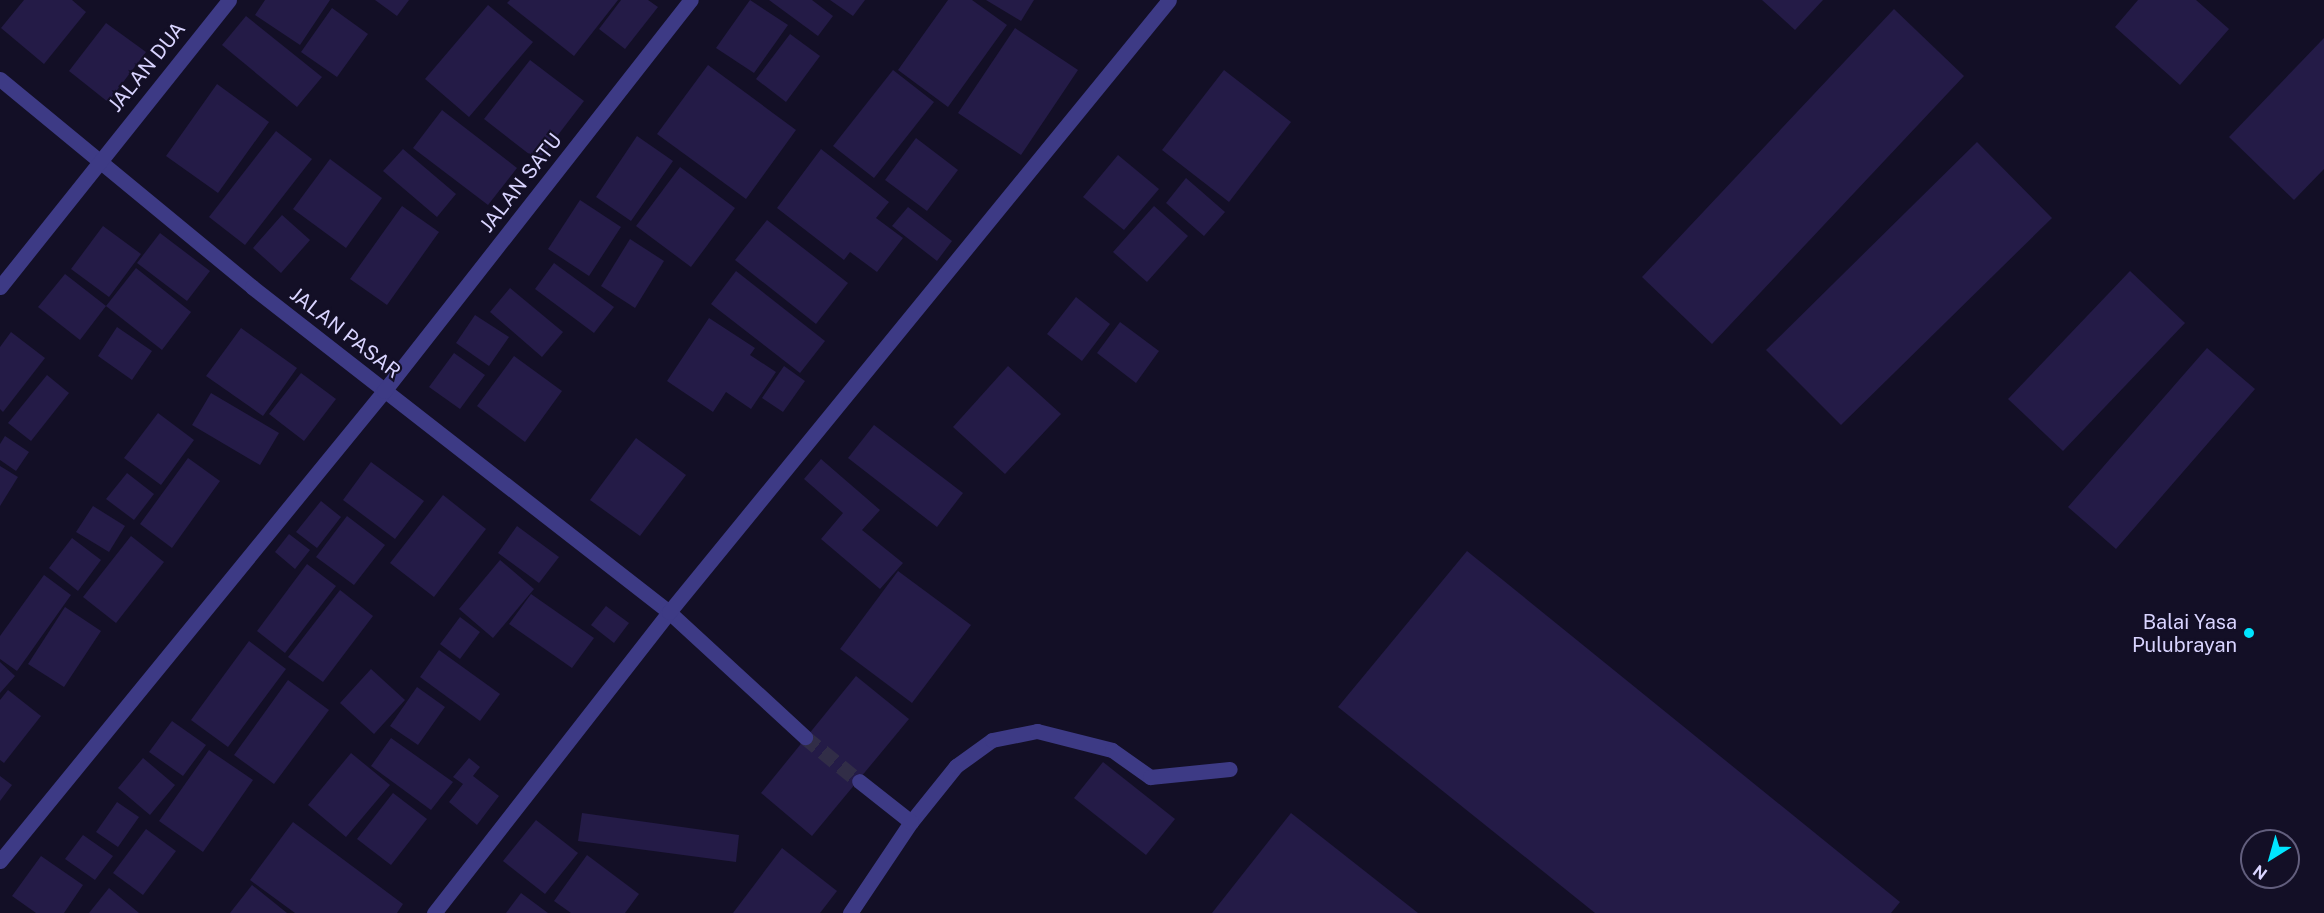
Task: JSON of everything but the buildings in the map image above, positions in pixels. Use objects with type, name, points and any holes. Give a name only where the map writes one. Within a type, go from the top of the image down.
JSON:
[{"type":"street","name":"JALAN DUA","points":[[0,286],[229,0]]},
{"type":"street","name":"JALAN SATU","points":[[0,861],[384,391],[691,0]]},
{"type":"street","points":[[434,913],[669,612],[1168,0]]},
{"type":"street","name":"JALAN PASAR","points":[[0,79],[98,161],[384,391],[669,612],[805,737]]},
{"type":"street","points":[[850,913],[911,822],[956,766],[992,740],[1037,731],[1112,750],[1150,777],[1230,770]]},
{"type":"street","points":[[859,781],[911,822]]},
{"type":"tunnel","points":[[805,737],[859,781]]},
{"type":"place","name":"Balai Yasa Pulubrayan","points":[[2249,633]]}]
